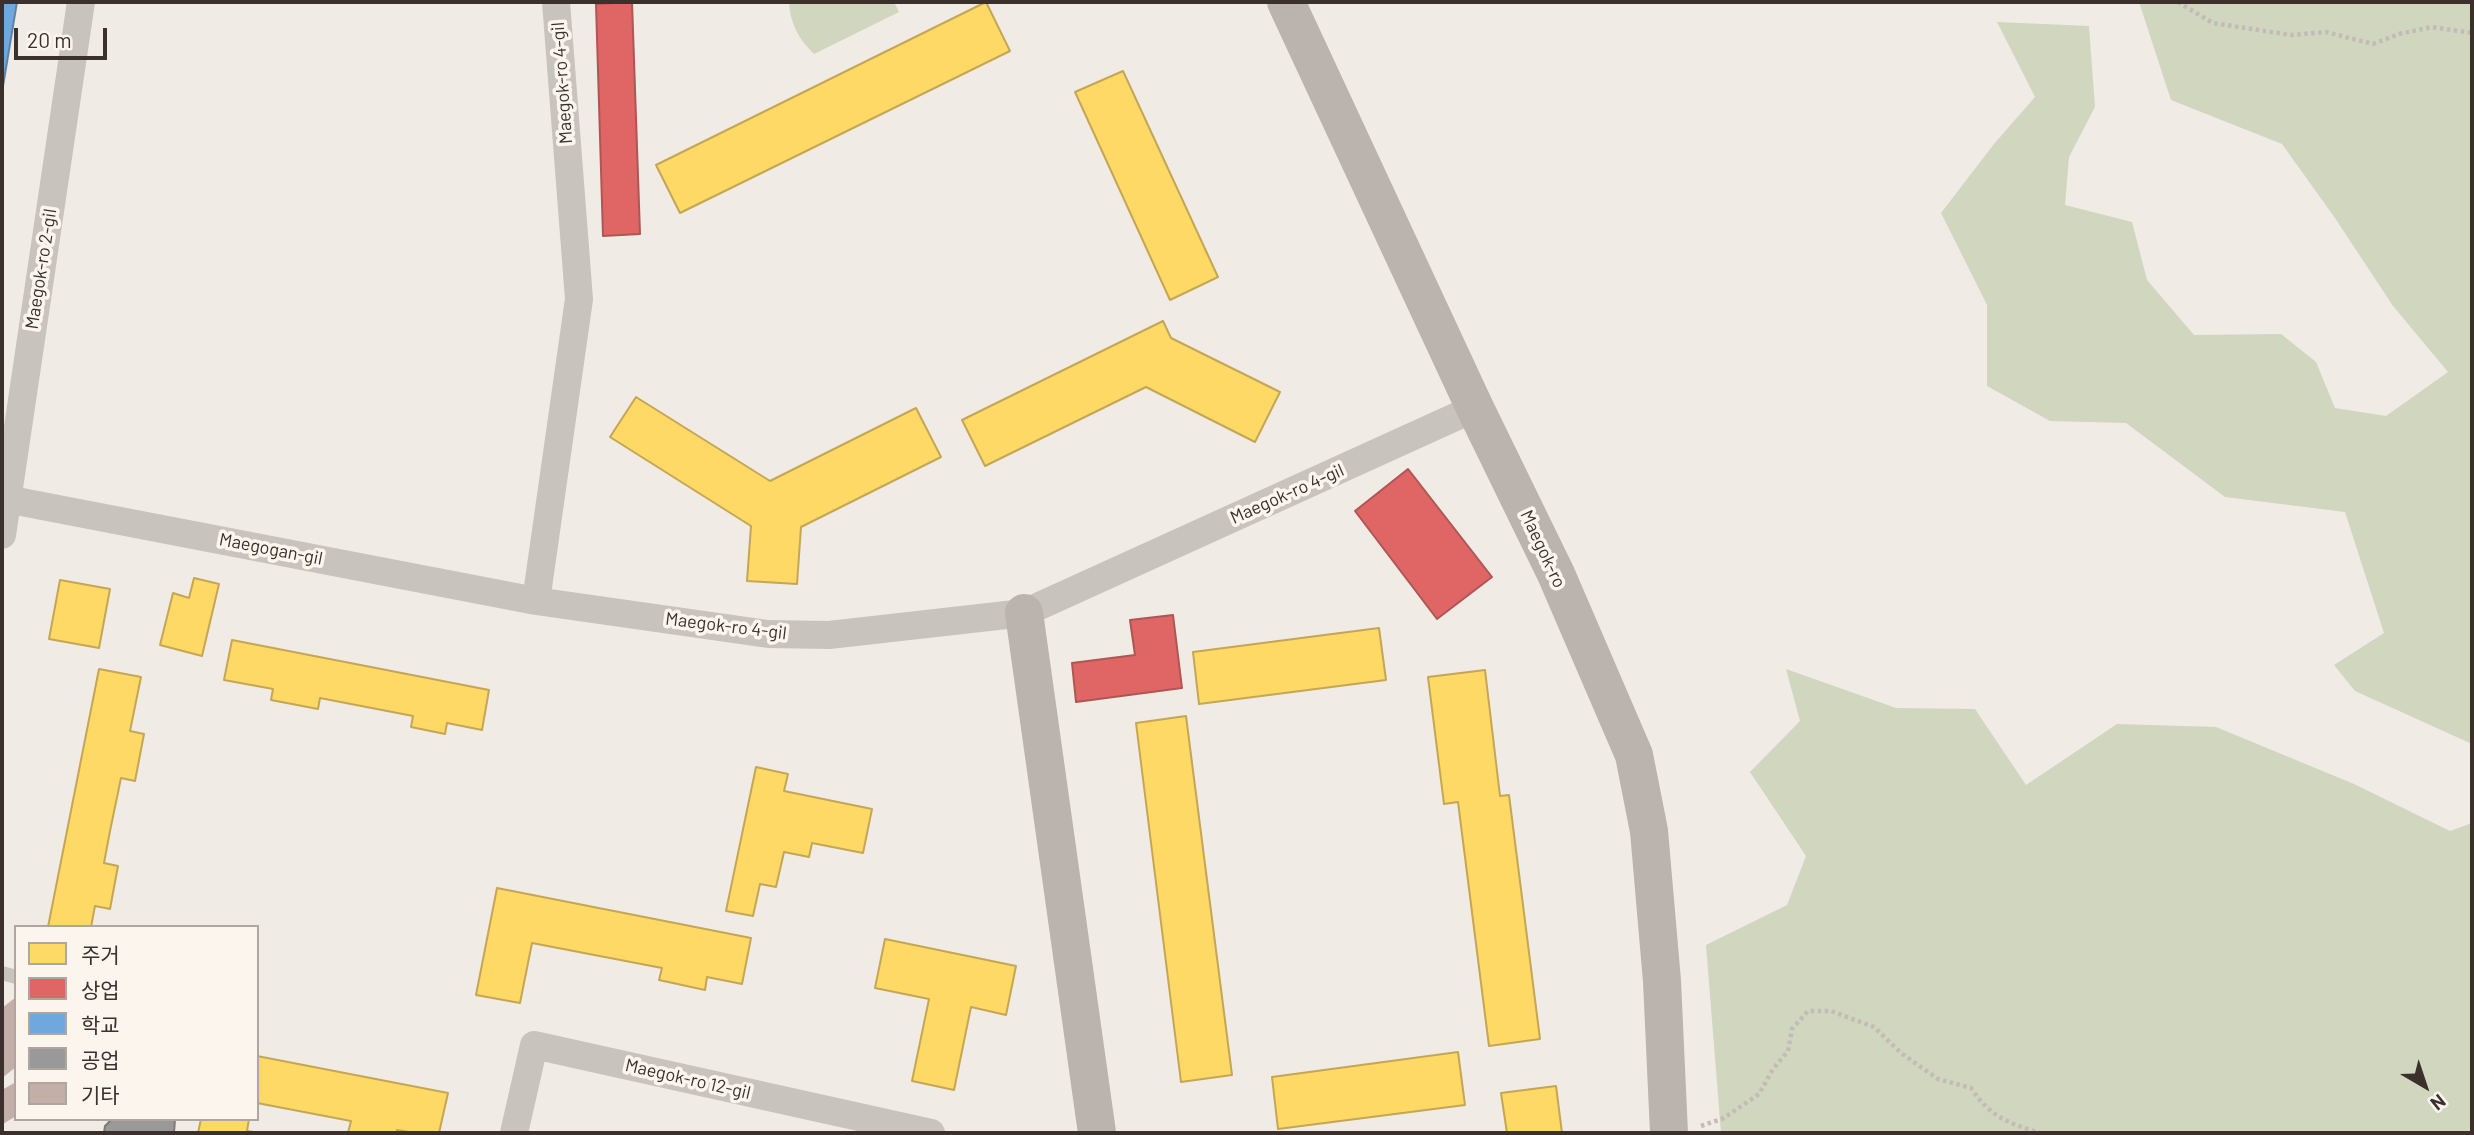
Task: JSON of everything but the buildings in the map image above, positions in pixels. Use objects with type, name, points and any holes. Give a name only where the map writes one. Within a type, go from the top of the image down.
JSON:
[{"type":"street","name":"Maegok-ro 2-gil","points":[[2,536],[81,2]]},
{"type":"street","name":"Maegok-ro 4-gil","points":[[556,2],[579,299],[536,601],[768,634],[829,635],[1024,614],[1475,408]]},
{"type":"street","name":"Maegok-ro","points":[[1286,2],[1475,408],[1556,574],[1634,755],[1648,831],[1680,1131]]},
{"type":"street","name":"Maegogan-gil","points":[[6,499],[536,601]]},
{"type":"street","points":[[1024,614],[1097,1133]]},
{"type":"street","name":"Maegok-ro 12-gil","points":[[514,1133],[534,1045],[931,1133]]},
{"type":"path","points":[[2178,2],[2213,23],[2291,35],[2326,32],[2373,44],[2399,34],[2432,27],[2472,33]]},
{"type":"path","points":[[1680,1131],[1724,1118],[1759,1094],[1773,1069],[1788,1051],[1792,1029],[1808,1011],[1831,1011],[1874,1027],[1901,1052],[1938,1079],[1971,1088],[1983,1106],[2010,1124],[2040,1133]]},
{"type":"green space","points":[[789,2],[894,2],[899,12],[814,54],[796,31]]},
{"type":"green space","points":[[2139,2],[2472,2],[2472,744],[2355,691],[2334,665],[2384,633],[2345,512],[2225,497],[2126,423],[2050,421],[1987,386],[1987,305],[1941,213],[1994,144],[2035,97],[1997,22],[2089,26],[2095,107],[2069,157],[2065,205],[2132,222],[2147,280],[2194,335],[2281,334],[2316,362],[2335,408],[2386,416],[2448,372],[2393,306],[2282,144],[2171,100]]},
{"type":"green space","points":[[1786,669],[1896,708],[1975,709],[2026,785],[2117,724],[2216,727],[2354,784],[2450,831],[2472,823],[2472,1133],[1721,1133],[1706,945],[1787,905],[1806,856],[1750,772],[1800,721]]}]
